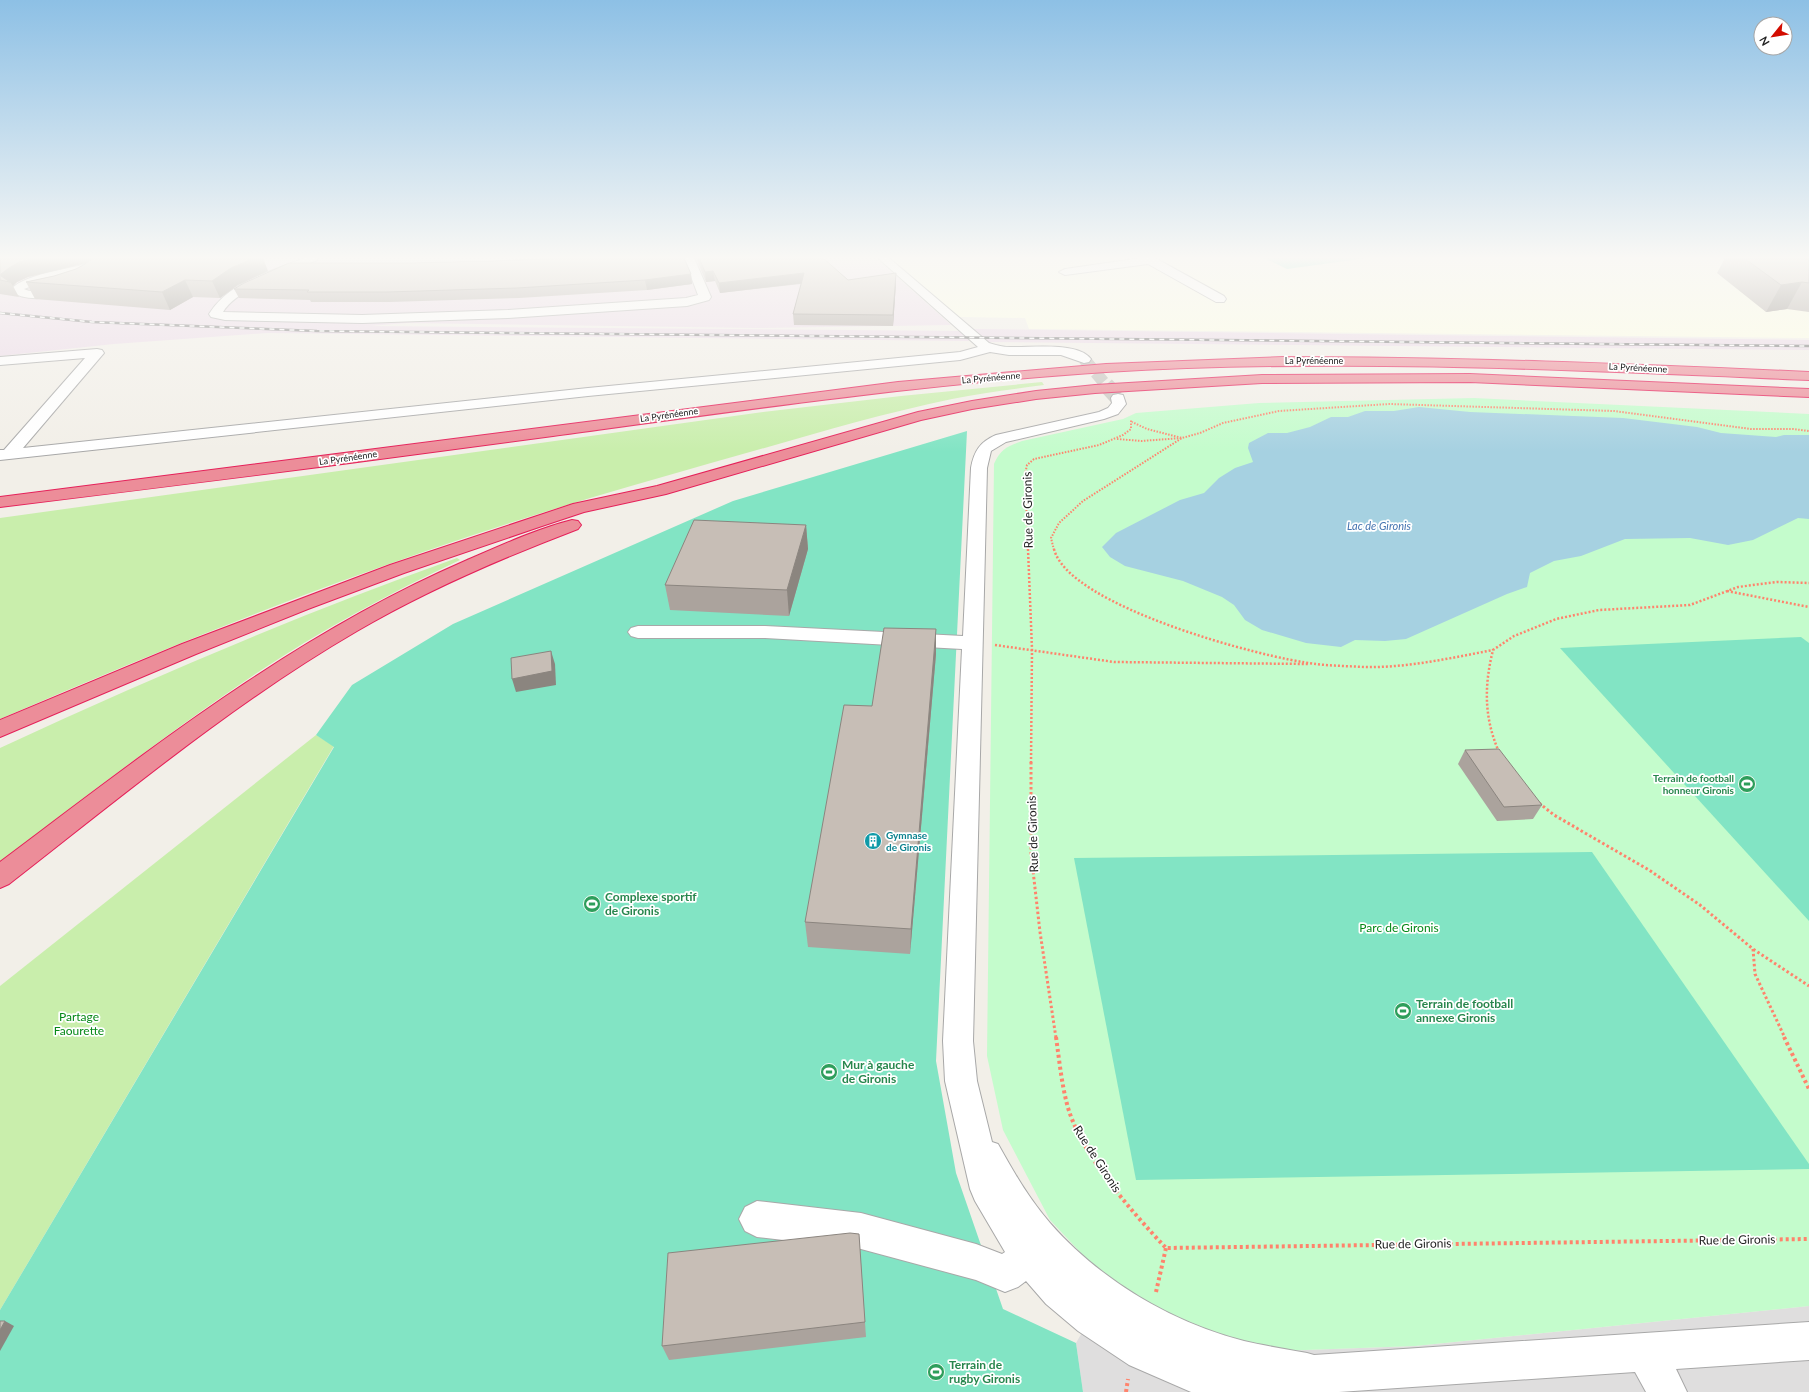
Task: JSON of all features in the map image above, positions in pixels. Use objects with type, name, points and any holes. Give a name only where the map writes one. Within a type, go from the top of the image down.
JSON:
[{"type":"highway","name":"La Pyrénéenne","points":[[178,481],[836,394],[959,380],[1105,368],[1248,362],[1353,361],[1585,366],[1809,376]]},
{"type":"highway","name":"La Pyrénéenne","points":[[660,490],[918,416],[972,405],[1036,395],[1095,389],[1220,381],[1378,377],[1478,379],[1809,393]]},
{"type":"highway","points":[[0,502],[178,481]]},
{"type":"highway","points":[[0,511],[178,481]]},
{"type":"highway","points":[[0,729],[189,649],[397,569],[579,508],[660,490]]},
{"type":"highway","points":[[0,877],[224,707],[282,668],[361,620],[474,564],[660,490]]},
{"type":"street","points":[[957,323],[980,343],[990,348],[1010,352],[1061,352],[1079,355],[1084,359]]},
{"type":"street","points":[[4,455],[580,393],[960,356],[990,348]]},
{"type":"street","points":[[0,361],[97,353],[4,455]]},
{"type":"street","points":[[1118,398],[1119,404],[1113,411],[1104,415],[1001,438],[988,444],[981,453],[979,468],[971,643],[958,1041],[961,1081],[972,1133],[987,1190],[1030,1257],[1059,1291],[1091,1318],[1143,1351],[1207,1379],[1257,1387],[1317,1374],[1809,1341]]},
{"type":"street","points":[[638,632],[765,632],[971,643]]},
{"type":"street","points":[[972,1133],[1010,1197],[1037,1236],[1068,1267],[1100,1294],[1149,1322],[1196,1345],[1244,1360],[1317,1374]]},
{"type":"street","points":[[757,1219],[861,1231],[976,1262],[1005,1274],[1030,1257]]},
{"type":"street","points":[[1646,1353],[1668,1392]]},
{"type":"path","points":[[1117,439],[1128,442],[1144,442],[1182,438],[1200,433],[1223,423],[1280,411],[1389,404],[1614,411],[1751,430],[1793,429],[1809,431]]},
{"type":"path","name":"Rue de Gironis","points":[[1182,438],[1147,430],[1132,421],[1131,429],[1127,434],[1117,439],[1034,459],[1027,465],[1025,474],[1032,649],[1031,852],[1040,932],[1066,1101],[1076,1131],[1096,1162],[1134,1214],[1166,1248],[1809,1239]]},
{"type":"path","points":[[1182,438],[1083,501],[1059,523],[1051,538],[1055,554],[1071,575],[1106,599],[1149,618],[1240,648],[1315,664]]},
{"type":"path","points":[[971,643],[1032,649],[1114,662],[1315,664],[1366,668],[1426,663],[1493,650],[1514,636],[1556,619],[1598,610],[1690,605],[1738,587],[1777,582],[1809,583]]},
{"type":"path","points":[[1724,591],[1755,595],[1809,607]]},
{"type":"path","points":[[1493,650],[1486,674],[1485,704],[1494,741],[1500,753]]},
{"type":"path","points":[[1537,801],[1554,815],[1649,870],[1700,905],[1753,949],[1809,986]]},
{"type":"path","points":[[1753,949],[1756,974],[1809,1089]]},
{"type":"path","points":[[1155,1298],[1166,1248]]},
{"type":"shaded area","points":[[0,323],[949,323],[951,325],[757,328],[407,323],[369,326],[960,331],[962,333],[977,333],[974,329],[1809,340],[1809,350],[988,342],[985,339],[968,338],[969,341],[267,333],[114,344],[0,356]]},
{"type":"shaded area","points":[[1027,323],[1809,323],[1809,338],[1029,329]]},
{"type":"shaded area","points":[[1110,1284],[1278,1351],[1415,1346],[1809,1306],[1809,1392],[1083,1392],[1076,1343]]},
{"type":"green space","points":[[1042,382],[1044,385],[952,399],[861,421],[640,484],[497,527],[372,570],[265,610],[158,652],[0,719],[0,518],[763,412]]},
{"type":"green space","name":"Parc de Gironis","points":[[1474,398],[1809,414],[1809,1306],[1415,1346],[1278,1351],[1181,1322],[1110,1284],[1050,1220],[1003,1130],[987,1056],[994,464],[999,455],[1005,449],[1022,441],[1123,419],[1136,413],[1259,403]]},
{"type":"green space","name":"Complexe sportif de Gironis","points":[[967,431],[936,1061],[956,1173],[1003,1309],[1076,1343],[1083,1392],[0,1392],[0,1310],[334,747],[316,735],[352,685],[453,624],[733,501]]},
{"type":"green space","points":[[457,558],[460,560],[370,605],[282,656],[140,755],[0,862],[0,748],[169,672],[283,624]]},
{"type":"green space","name":"Terrain de football honneur Gironis","points":[[1801,637],[1809,643],[1809,921],[1560,648]]},
{"type":"green space","name":"Partage Faourette","points":[[316,735],[334,746],[0,1310],[0,986]]},
{"type":"green space","name":"Terrain de football annexe Gironis","points":[[1592,852],[1809,1164],[1809,1169],[1136,1180],[1074,858]]},
{"type":"water","name":"Lac de Gironis","points":[[1419,407],[1470,412],[1623,418],[1697,427],[1721,433],[1776,437],[1784,435],[1809,435],[1809,519],[1798,518],[1753,540],[1728,545],[1690,538],[1625,539],[1581,556],[1554,561],[1530,573],[1527,587],[1507,594],[1406,639],[1385,641],[1355,640],[1341,647],[1306,643],[1262,630],[1245,620],[1234,605],[1222,597],[1183,581],[1125,566],[1110,557],[1102,547],[1116,533],[1180,500],[1204,493],[1219,478],[1235,468],[1253,462],[1248,448],[1249,443],[1268,433],[1287,433],[1310,427],[1331,417],[1348,417],[1365,411],[1394,411]]},
{"type":"building","points":[[694,520],[806,525],[787,590],[665,585]]},
{"type":"building","name":"Gymnase de Gironis","points":[[884,628],[936,629],[911,929],[805,922],[844,705],[872,706]]},
{"type":"building","points":[[551,651],[552,671],[512,679],[511,658]]},
{"type":"building","points":[[1499,749],[1542,805],[1504,807],[1465,750]]},
{"type":"building","points":[[850,1233],[859,1234],[865,1322],[662,1346],[668,1253]]},
{"type":"building","points":[[0,1321],[5,1321],[0,1330]]},
{"type":"tunnel","points":[[1084,359],[1107,386]]},
{"type":"tunnel","points":[[1106,385],[1118,398]]},
{"type":"railway","points":[[116,323],[317,331],[1809,346]]},
{"type":"place","name":"Terrain de football honneur Gironis","points":[[1747,784]]},
{"type":"place","name":"Gymnase de Gironis","points":[[873,841]]},
{"type":"place","name":"Complexe sportif de Gironis","points":[[592,904]]},
{"type":"place","name":"Terrain de football annexe Gironis","points":[[1403,1011]]},
{"type":"place","name":"Mur à gauche de Gironis","points":[[829,1072]]},
{"type":"place","name":"Terrain de rugby Gironis","points":[[936,1372]]}]
